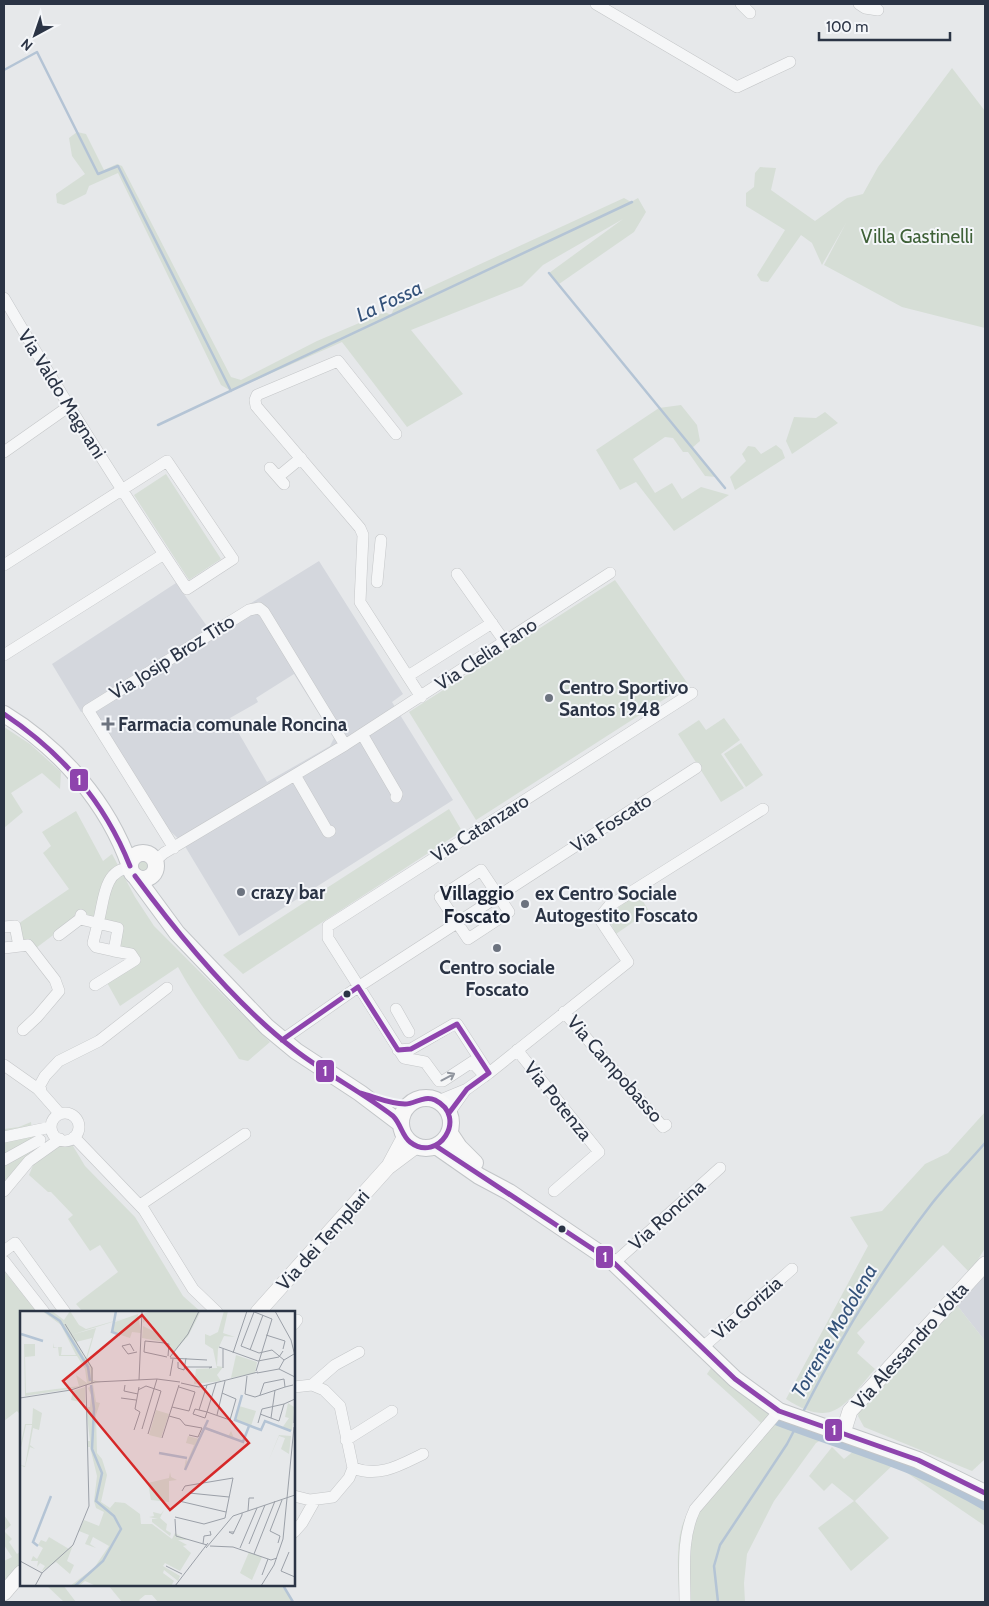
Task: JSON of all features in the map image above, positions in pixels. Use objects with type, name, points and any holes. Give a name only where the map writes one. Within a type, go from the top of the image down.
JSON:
[{"type":"main road","points":[[4,714],[47,743],[67,764],[87,789],[115,832],[131,870],[158,908],[191,949],[282,1040],[360,1093],[407,1135],[426,1148],[436,1146],[444,1140],[449,1132],[451,1120],[443,1107],[420,1099],[410,1104],[403,1113],[407,1135]]},
{"type":"main road","points":[[115,832],[152,862]]},
{"type":"main road","points":[[131,870],[135,856],[152,862]]},
{"type":"main road","points":[[131,870],[146,879],[152,862]]},
{"type":"main road","points":[[152,862],[152,890],[158,908]]},
{"type":"main road","points":[[360,1093],[410,1104]]},
{"type":"main road","points":[[449,1132],[471,1159],[509,1192]]},
{"type":"main road","points":[[436,1146],[479,1176],[509,1192]]},
{"type":"main road","name":"Via Gorizia","points":[[509,1192],[614,1263],[735,1379],[782,1413],[918,1460],[985,1493]]},
{"type":"street","points":[[596,4],[737,87],[790,62]]},
{"type":"street","points":[[741,4],[750,14]]},
{"type":"street","points":[[859,4],[865,8],[878,10]]},
{"type":"street","name":"Via Valdo Magnani","points":[[4,298],[68,407],[122,490],[187,589],[233,559],[167,461],[122,490]]},
{"type":"street","points":[[396,434],[338,362],[257,396],[255,400],[256,406],[360,528],[363,535],[360,602],[421,697]]},
{"type":"street","points":[[4,452],[68,407]]},
{"type":"street","points":[[277,476],[300,458]]},
{"type":"street","points":[[4,565],[122,490]]},
{"type":"street","points":[[378,582],[381,540]]},
{"type":"street","points":[[4,655],[164,554]]},
{"type":"street","points":[[361,563],[379,563]]},
{"type":"street","name":"Via Clelia Fano","points":[[152,862],[345,745],[610,573]]},
{"type":"street","points":[[457,574],[505,642]]},
{"type":"street","name":"Via Josip Broz Tito","points":[[174,848],[88,710],[248,610],[259,608],[264,612],[345,745]]},
{"type":"street","points":[[408,676],[492,623]]},
{"type":"street","name":"Via Catanzaro","points":[[358,987],[328,938],[327,932],[331,922],[692,693]]},
{"type":"street","points":[[362,734],[397,794],[396,797]]},
{"type":"street","name":"Via Foscato","points":[[282,1040],[358,987],[696,768]]},
{"type":"street","points":[[295,775],[328,832],[330,831]]},
{"type":"street","name":"Via Campobasso","points":[[443,1107],[628,962],[599,918],[609,906],[763,809]]},
{"type":"street","points":[[96,985],[134,960],[131,954],[96,947],[93,943],[108,880],[118,871],[131,870]]},
{"type":"street","points":[[481,870],[509,912],[468,939],[457,923],[440,897],[481,870]]},
{"type":"street","points":[[59,935],[81,917],[118,928],[114,950]]},
{"type":"street","points":[[4,927],[15,926],[19,946]]},
{"type":"street","points":[[4,948],[28,945],[56,980],[59,991],[37,1018],[23,1030]]},
{"type":"street","points":[[358,987],[406,1060],[420,1059],[425,1062],[439,1081],[443,1081],[475,1060]]},
{"type":"street","points":[[41,1092],[40,1085],[45,1076],[59,1061],[99,1042],[167,988]]},
{"type":"street","name":"Via Campobasso","points":[[564,1012],[663,1127],[666,1125]]},
{"type":"street","points":[[385,1028],[398,1013],[409,1032]]},
{"type":"street","points":[[398,1050],[411,1049],[457,1024],[475,1060],[487,1074]]},
{"type":"street","name":"Via Potenza","points":[[517,1050],[600,1152],[554,1191]]},
{"type":"street","points":[[4,1064],[41,1092],[60,1114]]},
{"type":"street","points":[[60,1114],[69,1114],[77,1120],[79,1129],[74,1137],[67,1140],[60,1139],[54,1134],[51,1127],[54,1118],[60,1114]]},
{"type":"street","points":[[4,1137],[51,1127]]},
{"type":"street","points":[[140,1205],[245,1134]]},
{"type":"street","name":"Via dei Templari","points":[[259,1311],[388,1167],[407,1135]]},
{"type":"street","points":[[74,1137],[105,1162],[140,1205],[191,1275],[193,1289],[215,1311]]},
{"type":"street","points":[[4,1191],[30,1161],[60,1139]]},
{"type":"street","points":[[4,1160],[40,1140]]},
{"type":"street","name":"Via Roncina","points":[[614,1263],[720,1168]]},
{"type":"street","points":[[8,1244],[15,1242],[64,1311]]},
{"type":"street","points":[[4,1261],[43,1311]]},
{"type":"street","name":"Via Alessandro Volta","points":[[843,1433],[850,1411],[985,1264]]},
{"type":"street","name":"Via Gorizia","points":[[703,1347],[792,1269]]},
{"type":"street","points":[[312,1386],[335,1365],[358,1352]]},
{"type":"street","points":[[295,1387],[312,1386],[324,1390],[340,1406],[353,1468],[350,1478],[333,1497],[315,1500],[295,1496]]},
{"type":"street","points":[[346,1440],[392,1411]]},
{"type":"street","points":[[685,1602],[685,1540],[688,1525],[695,1509],[782,1413]]},
{"type":"street","points":[[353,1468],[364,1472],[391,1470],[423,1454]]},
{"type":"street","points":[[295,1531],[302,1523],[315,1500]]},
{"type":"street","points":[[4,1593],[20,1574]]},
{"type":"shaded area","points":[[319,561],[403,694],[392,702],[453,800],[239,936],[183,843],[159,821],[87,710],[81,712],[52,664],[176,583],[209,629]],"holes":[[[294,674],[334,738],[330,746],[267,782],[230,718],[258,702],[256,698]]]},
{"type":"shaded area","points":[[985,1263],[985,1341],[956,1304]]},
{"type":"green space","name":"Villa Gastinelli","points":[[952,68],[985,111],[985,328],[902,307],[824,265],[846,223],[822,265],[812,243],[801,235],[768,282],[761,281],[757,275],[785,230],[746,206],[746,193],[754,187],[755,173],[760,167],[776,168],[771,190],[815,221],[847,198],[863,194],[878,167]]},
{"type":"green space","points":[[77,132],[86,134],[104,170],[117,164],[122,166],[231,377],[241,380],[317,341],[385,312],[391,315],[396,304],[413,295],[624,198],[631,202],[638,198],[646,212],[634,232],[559,284],[549,273],[623,219],[543,265],[522,286],[411,330],[463,394],[407,427],[342,342],[231,391],[221,385],[118,173],[89,186],[86,194],[64,205],[57,203],[56,194],[85,174],[72,156],[69,138]]},
{"type":"green space","points":[[681,405],[697,425],[700,441],[692,448],[716,477],[705,476],[688,452],[683,452],[673,438],[665,437],[633,459],[655,493],[672,483],[682,499],[701,487],[729,495],[674,531],[636,482],[620,490],[596,450],[659,408]]},
{"type":"green space","points":[[825,412],[838,423],[792,454],[786,441],[794,417],[816,418]]},
{"type":"green space","points":[[776,445],[782,450],[785,458],[735,490],[730,477],[746,461],[742,454],[748,446],[755,447],[761,454]]},
{"type":"green space","points":[[166,474],[221,559],[189,580],[134,495]]},
{"type":"green space","name":"Centro Sportivo Santos 1948","points":[[615,580],[688,684],[476,820],[409,712]]},
{"type":"green space","points":[[724,718],[740,740],[721,754],[744,788],[721,802],[678,734],[699,720],[706,730]]},
{"type":"green space","points":[[4,727],[30,744],[61,772],[60,789],[42,773],[11,793],[23,812],[4,828]]},
{"type":"green space","points":[[741,743],[763,775],[746,787],[724,754]]},
{"type":"green space","points":[[449,809],[462,831],[243,974],[223,955]]},
{"type":"green space","points":[[76,811],[103,861],[112,854],[135,897],[154,926],[270,1042],[248,1061],[239,1059],[199,1002],[178,967],[120,1006],[105,979],[134,960],[114,951],[118,928],[80,915],[36,948],[19,946],[15,926],[69,889],[43,853],[51,846],[42,832]]},
{"type":"green space","points":[[143,859],[149,861],[151,867],[149,873],[143,875],[137,873],[135,867],[137,861]]},
{"type":"green space","points":[[638,893],[649,911],[616,934],[607,916]]},
{"type":"green space","points":[[985,1112],[985,1248],[970,1273],[943,1245],[857,1333],[865,1342],[857,1353],[875,1369],[846,1402],[837,1409],[827,1413],[802,1408],[786,1399],[868,1246],[850,1217],[882,1211],[925,1164],[948,1153]]},
{"type":"green space","points":[[31,1122],[34,1148],[4,1184],[4,1129],[19,1127]]},
{"type":"green space","points":[[58,1146],[73,1146],[85,1166],[135,1217],[183,1296],[200,1311],[82,1311],[76,1304],[118,1272],[100,1245],[90,1251],[68,1219],[73,1215],[51,1192],[48,1192],[29,1175],[34,1163]]},
{"type":"green space","points":[[4,1271],[36,1311],[20,1311],[20,1415],[17,1411],[4,1421]]},
{"type":"green space","points":[[956,1304],[985,1341],[985,1459],[972,1471],[864,1427],[858,1416],[859,1411]]},
{"type":"green space","points":[[713,1365],[824,1434],[982,1498],[985,1500],[985,1526],[894,1464],[855,1501],[889,1538],[851,1571],[818,1528],[854,1501],[832,1483],[824,1491],[809,1476],[832,1447],[844,1459],[855,1450],[823,1439],[816,1443],[774,1501],[747,1554],[744,1583],[745,1602],[679,1602],[679,1545],[682,1526],[687,1515],[705,1488],[761,1423],[707,1374]]},
{"type":"green space","points":[[4,1515],[11,1525],[4,1531]]},
{"type":"green space","points":[[4,1531],[12,1539],[9,1542],[17,1554],[20,1552],[20,1566],[4,1583],[4,1561],[12,1557],[4,1545]]},
{"type":"green space","points":[[47,1586],[64,1586],[76,1602],[64,1602]]},
{"type":"green space","points":[[109,1586],[282,1586],[293,1602],[158,1602],[152,1595],[145,1595],[139,1600],[141,1602],[122,1602]]},
{"type":"waterway","points":[[4,70],[37,52],[98,174],[118,166],[231,391]]},
{"type":"waterway","name":"La Fossa","points":[[158,425],[632,202]]},
{"type":"waterway","points":[[549,273],[725,488]]},
{"type":"waterway","name":"Torrente Modolena","points":[[802,1414],[877,1281],[937,1198],[985,1143]]},
{"type":"waterway","points":[[777,1421],[909,1469],[960,1492],[985,1506]]},
{"type":"waterway","name":"Torrente Modolena","points":[[718,1602],[714,1566],[720,1545],[787,1444],[798,1423]]},
{"type":"waterway","points":[[284,1587],[293,1602]]},
{"type":"transit line","name":"1","points":[[4,714],[44,745],[79,780],[108,820],[130,866]]},
{"type":"transit line","name":"1","points":[[135,876],[209,969],[273,1032],[307,1059],[393,1116],[410,1142],[421,1147],[430,1147],[439,1143],[446,1136],[449,1127],[449,1117],[445,1108],[435,1100],[423,1099],[409,1104],[399,1104],[360,1093]]},
{"type":"transit line","name":"1","points":[[282,1040],[358,987],[398,1050],[411,1049],[457,1024],[489,1073],[467,1089],[449,1113]]},
{"type":"transit line","name":"1","points":[[436,1146],[614,1263],[735,1379],[779,1411],[918,1460],[985,1493]]},
{"type":"place","name":"Centro Sportivo Santos 1948","points":[[549,698]]},
{"type":"place","name":"Farmacia comunale Roncina","points":[[108,724]]},
{"type":"place","name":"crazy bar","points":[[241,892]]},
{"type":"place","name":"ex Centro Sociale Autogestito Foscato","points":[[525,904]]},
{"type":"place","name":"Centro sociale Foscato","points":[[497,948]]},
{"type":"district","name":"Villaggio Foscato","points":[[477,904]]}]
